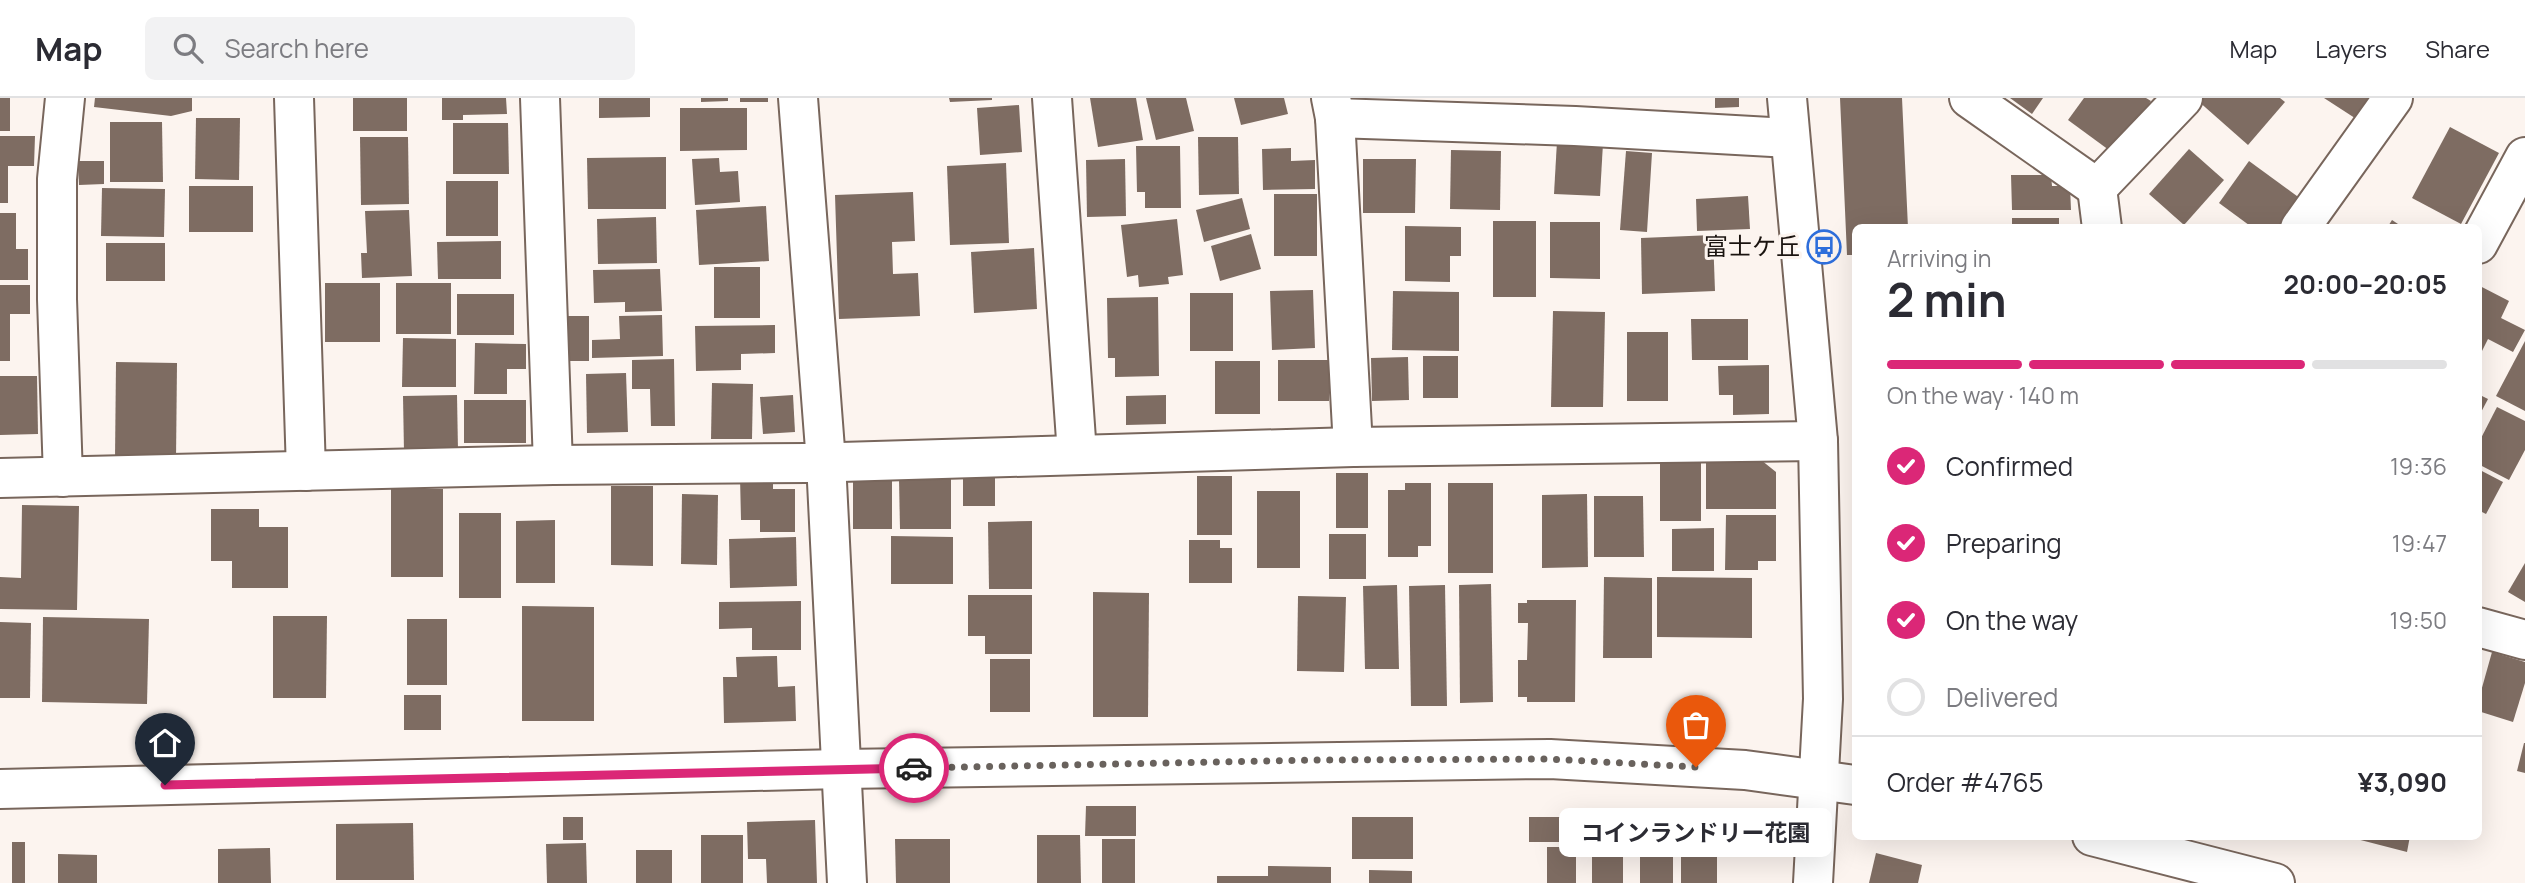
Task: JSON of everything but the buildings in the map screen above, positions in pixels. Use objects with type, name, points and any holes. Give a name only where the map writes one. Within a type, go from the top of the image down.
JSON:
[{"type":"street","points":[[63,477],[57,299],[57,179],[65,98]]},
{"type":"street","points":[[294,98],[306,471]]},
{"type":"street","points":[[540,98],[553,465]]},
{"type":"street","points":[[798,98],[826,462],[847,883]]},
{"type":"street","points":[[1052,98],[1077,454]]},
{"type":"street","points":[[1787,98],[1818,441],[1823,699],[1837,782],[1813,883]]},
{"type":"street","points":[[1969,98],[2097,188],[2102,224]]},
{"type":"street","points":[[2097,188],[2183,98]]},
{"type":"street","points":[[2303,224],[2393,98]]},
{"type":"street","points":[[1353,447],[1333,108],[1574,112],[1790,138]]},
{"type":"street","points":[[2482,237],[2525,157]]},
{"type":"street","points":[[0,478],[553,465],[826,462],[1353,447],[1818,441]]},
{"type":"street","points":[[2482,628],[2525,640]]},
{"type":"street","points":[[0,789],[841,768],[1549,759],[1745,770],[1837,782]]},
{"type":"street","points":[[2108,840],[2275,883]]},
{"type":"way so far","points":[[914,768],[1318,760],[1549,759],[1696,767]]},
{"type":"place","name":"富士ケ丘","points":[[1824,247]]},
{"type":"place","name":"コインランドリー花園","points":[[1696,767]]},
{"type":"route","points":[[165,785],[914,768]]}]
